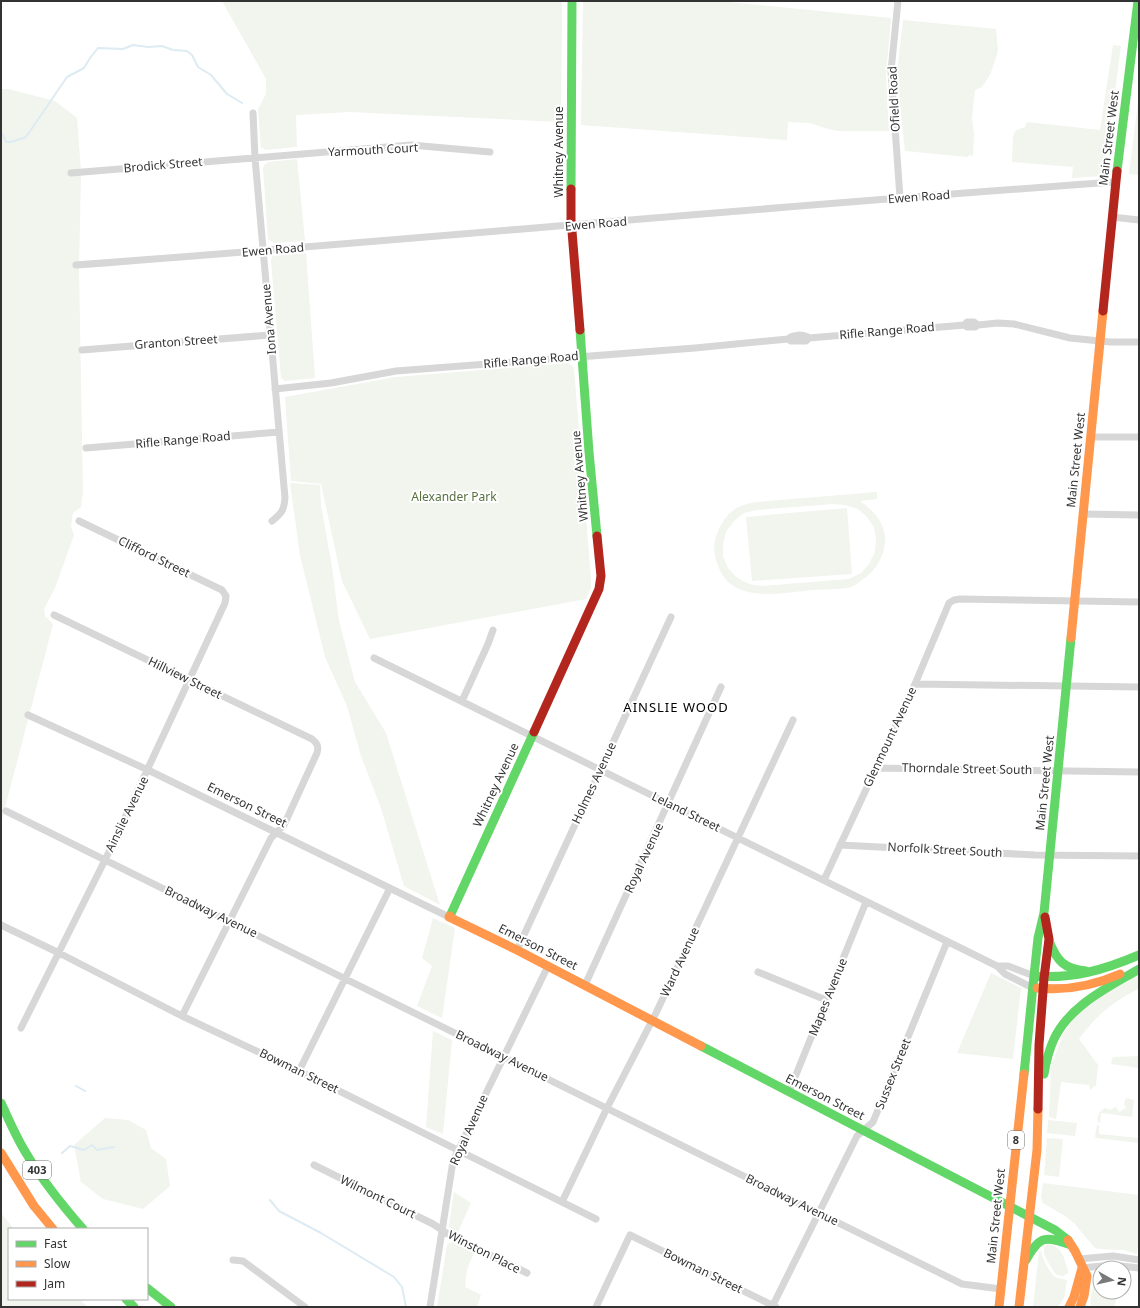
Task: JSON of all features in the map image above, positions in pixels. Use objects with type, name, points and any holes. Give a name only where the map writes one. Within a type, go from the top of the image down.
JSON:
[{"type":"main road","name":"Whitney Avenue","points":[[449,917],[599,589],[601,576],[571,226],[572,1]]},
{"type":"main road","name":"Main Street West","points":[[999,1307],[1032,988],[1038,938],[1044,913],[1112,217],[1136,4]]},
{"type":"main road","name":"Main Street West","points":[[1019,1307],[1037,1138],[1039,1045],[1048,939],[1044,913]]},
{"type":"main road","name":"Emerson Street","points":[[449,917],[517,950],[1010,1205],[1060,1233],[1071,1244]]},
{"type":"main road","points":[[1048,939],[1054,954],[1064,966],[1075,970],[1096,971]]},
{"type":"main road","points":[[1034,976],[1044,978],[1064,977],[1096,971],[1139,955]]},
{"type":"main road","points":[[1032,988],[1074,988],[1112,977],[1139,966]]},
{"type":"main road","points":[[1037,1138],[1045,1065],[1048,1053],[1058,1033],[1072,1014],[1090,998],[1139,970]]},
{"type":"main road","name":"403","points":[[1,1103],[29,1158],[48,1185],[82,1228]]},
{"type":"main road","name":"403","points":[[1,1153],[34,1206],[53,1228]]},
{"type":"main road","points":[[1024,1266],[1033,1248],[1040,1240],[1049,1238],[1071,1244],[1087,1276],[1084,1296],[1080,1307]]},
{"type":"main road","points":[[1069,1307],[1075,1295],[1081,1264]]},
{"type":"main road","points":[[148,1289],[171,1307]]},
{"type":"street","name":"Ofield Road","points":[[898,1],[891,71],[900,198]]},
{"type":"street","name":"Iona Avenue","points":[[253,113],[255,158],[285,498],[284,508],[272,521]]},
{"type":"street","name":"Yarmouth Court","points":[[255,158],[411,145],[490,152]]},
{"type":"street","name":"Brodick Street","points":[[70,173],[255,158]]},
{"type":"street","name":"Ewen Road","points":[[76,266],[900,198],[1116,182]]},
{"type":"street","points":[[1112,217],[1139,220]]},
{"type":"street","name":"Rifle Range Road","points":[[275,389],[331,383],[396,371],[695,348],[788,339],[790,342],[810,338],[965,325],[967,327],[975,327],[978,325],[998,323],[1014,324],[1070,338],[1100,341],[1139,342]]},
{"type":"street","name":"Granton Street","points":[[82,350],[270,335]]},
{"type":"street","name":"Rifle Range Road","points":[[86,448],[279,432]]},
{"type":"street","points":[[1091,437],[1139,437]]},
{"type":"street","points":[[1083,514],[1139,515]]},
{"type":"street","name":"Clifford Street","points":[[79,521],[222,590],[226,596]]},
{"type":"street","name":"Ainslie Avenue","points":[[22,1028],[148,770],[188,680],[225,603],[226,596]]},
{"type":"street","name":"Glenmount Avenue","points":[[824,880],[914,684],[949,603],[960,599],[1075,601]]},
{"type":"street","points":[[1075,601],[1139,602]]},
{"type":"street","name":"Hillview Street","points":[[54,615],[312,739],[317,743],[317,752],[284,825],[277,832]]},
{"type":"street","name":"Holmes Avenue","points":[[517,950],[671,617]]},
{"type":"street","points":[[462,701],[493,630]]},
{"type":"street","name":"Leland Street","points":[[374,658],[997,966],[1005,974],[1032,988]]},
{"type":"street","points":[[914,684],[1139,687]]},
{"type":"street","name":"Royal Avenue","points":[[585,985],[669,804],[721,687]]},
{"type":"street","name":"Emerson Street","points":[[28,715],[148,770],[449,917]]},
{"type":"street","name":"Ward Avenue","points":[[562,1202],[607,1108],[652,1020],[793,720]]},
{"type":"street","name":"Thorndale Street South","points":[[875,768],[1139,772]]},
{"type":"street","name":"Broadway Avenue","points":[[6,811],[962,1284],[1001,1289]]},
{"type":"street","points":[[182,1016],[271,838],[277,832]]},
{"type":"street","name":"Norfolk Street South","points":[[840,845],[1050,855],[1139,856]]},
{"type":"street","points":[[299,1071],[390,888]]},
{"type":"street","name":"Mapes Avenue","points":[[789,1092],[866,902]]},
{"type":"street","name":"Bowman Street","points":[[1,924],[182,1016],[299,1071],[596,1219]]},
{"type":"street","name":"Sussex Street","points":[[775,1306],[818,1212],[857,1136],[873,1122],[947,942]]},
{"type":"street","name":"Royal Avenue","points":[[430,1307],[453,1161],[457,1150],[548,966]]},
{"type":"street","name":"Leland Street","points":[[997,966],[1008,966],[1034,976]]},
{"type":"street","points":[[758,972],[826,1000]]},
{"type":"street","name":"Wilmont Court","points":[[314,1165],[434,1224],[442,1230]]},
{"type":"street","name":"Winston Place","points":[[442,1230],[450,1236],[527,1273]]},
{"type":"street","name":"Bowman Street","points":[[596,1307],[630,1235],[775,1306]]},
{"type":"street","points":[[1081,1264],[1113,1256],[1139,1260]]},
{"type":"street","points":[[234,1260],[243,1261],[305,1307]]},
{"type":"street","points":[[1081,1264],[1139,1268]]},
{"type":"green space","points":[[222,1],[562,1],[561,122],[349,112],[296,115],[297,147],[265,150],[261,148],[258,109],[266,94],[266,79]]},
{"type":"green space","points":[[583,1],[719,1],[891,18],[886,76],[889,131],[838,131],[810,123],[788,122],[787,140],[581,125]]},
{"type":"green space","points":[[903,20],[996,29],[998,51],[990,75],[982,87],[975,90],[972,118],[974,134],[973,156],[969,155],[968,157],[905,151],[897,74]]},
{"type":"green space","points":[[1113,45],[1121,46],[1104,174],[1102,176],[1072,178],[1073,167],[1012,162],[1013,137],[1015,131],[1025,127],[1027,122],[1100,130]]},
{"type":"green space","points":[[1,89],[8,89],[55,101],[77,118],[81,172],[79,268],[83,492],[81,507],[73,513],[71,526],[74,535],[55,588],[44,609],[45,616],[53,624],[1,823]]},
{"type":"green space","points":[[1139,94],[1139,175],[1129,174]]},
{"type":"green space","points":[[297,159],[305,241],[274,243],[268,239],[263,168],[265,164],[269,162]]},
{"type":"green space","points":[[306,253],[315,378],[285,381],[281,378],[271,260],[273,256]]},
{"type":"green space","name":"Alexander Park","points":[[568,363],[574,368],[591,579],[591,588],[586,599],[370,639],[342,581],[321,484],[291,481],[285,397],[396,377]]},
{"type":"green space","points":[[290,483],[320,485],[321,505],[332,567],[339,621],[355,682],[386,733],[440,905],[404,886],[381,808],[361,756],[347,706],[325,657],[300,555]]},
{"type":"green space","points":[[877,492],[877,499],[860,501],[874,513],[881,523],[885,540],[882,557],[878,564],[866,577],[854,586],[847,588],[760,594],[747,592],[735,587],[726,579],[719,568],[716,561],[714,548],[715,541],[718,530],[731,512],[743,505],[756,502]],"holes":[[[833,504],[845,505],[858,509],[867,517],[874,527],[876,540],[875,552],[869,564],[861,573],[849,579],[763,586],[747,583],[736,577],[728,568],[723,556],[723,544],[726,532],[734,521],[744,513],[757,510]]]},
{"type":"green space","points":[[847,508],[852,574],[752,581],[746,517]]},
{"type":"green space","points":[[433,918],[455,928],[442,1018],[417,1006],[432,966],[422,958]]},
{"type":"green space","points":[[1139,972],[1139,989],[1121,998],[1098,1016],[1079,1039],[1098,1065],[1096,1085],[1090,1090],[1089,1085],[1061,1082],[1056,1119],[1049,1117],[1051,1066],[1063,1035],[1077,1012]]},
{"type":"green space","points":[[991,973],[1021,988],[1013,1059],[957,1053]]},
{"type":"green space","points":[[433,1031],[452,1040],[443,1134],[426,1127]]},
{"type":"green space","points":[[1139,1056],[1139,1068],[1111,1064],[1114,1057]]},
{"type":"green space","points":[[1126,1098],[1134,1100],[1132,1117],[1101,1113],[1100,1123],[1098,1122],[1099,1114],[1105,1108],[1110,1110],[1116,1107],[1119,1112],[1126,1108],[1124,1104]]},
{"type":"green space","points":[[105,1118],[128,1120],[146,1130],[151,1148],[166,1159],[170,1186],[143,1209],[103,1199],[81,1182],[74,1145]]},
{"type":"green space","points":[[1048,1120],[1077,1123],[1075,1136],[1047,1133]]},
{"type":"green space","points":[[1097,1125],[1099,1125],[1099,1134],[1139,1138],[1139,1143],[1096,1138]]},
{"type":"green space","points":[[1047,1138],[1063,1139],[1059,1177],[1044,1175]]},
{"type":"green space","points":[[1043,1183],[1139,1195],[1139,1240],[1137,1254],[1124,1250],[1098,1249],[1094,1247],[1074,1223],[1043,1203],[1041,1197]]},
{"type":"green space","points":[[454,1192],[471,1203],[458,1232],[450,1229],[449,1226]]},
{"type":"green space","points":[[1,1213],[13,1228],[8,1228],[8,1300],[80,1300],[88,1307],[1,1307]]},
{"type":"green space","points":[[451,1242],[474,1253],[467,1269],[465,1287],[481,1295],[477,1307],[437,1307],[447,1245]]},
{"type":"green space","points":[[1047,1244],[1056,1247],[1062,1253],[1068,1273],[1063,1276],[1057,1275],[1054,1271],[1047,1261],[1044,1253],[1044,1249]]},
{"type":"green space","points":[[1039,1251],[1041,1251],[1046,1265],[1051,1273],[1055,1277],[1065,1279],[1067,1281],[1064,1298],[1058,1307],[1033,1307]]},
{"type":"green space","points":[[1092,1290],[1092,1300],[1116,1300],[1115,1307],[1091,1307]]},
{"type":"waterway","points":[[1,134],[6,142],[11,142],[26,137],[67,77],[84,68],[98,48],[123,49],[133,45],[148,47],[162,46],[173,50],[187,51],[192,55],[198,67],[211,75],[227,94],[242,103]]},
{"type":"waterway","points":[[76,1086],[85,1091]]},
{"type":"waterway","points":[[62,1153],[70,1146],[84,1150],[92,1145],[97,1150],[114,1147]]},
{"type":"waterway","points":[[270,1200],[279,1211],[321,1233],[394,1277],[402,1287],[406,1307]]},
{"type":"traffic: fast","points":[[571,189],[572,1]]},
{"type":"traffic: fast","points":[[1117,171],[1138,1]]},
{"type":"traffic: fast","points":[[580,330],[597,536]]},
{"type":"traffic: fast","points":[[1034,976],[1038,938],[1044,913],[1071,638]]},
{"type":"traffic: fast","points":[[450,916],[534,732]]},
{"type":"traffic: fast","points":[[1049,941],[1055,954],[1062,963],[1072,968],[1086,971]]},
{"type":"traffic: fast","points":[[1024,1074],[1034,976],[1048,977],[1075,975],[1101,969],[1139,955]]},
{"type":"traffic: fast","points":[[1044,1074],[1054,1039],[1070,1016],[1091,998],[1139,969]]},
{"type":"traffic: fast","points":[[701,1046],[1055,1230],[1068,1240]]},
{"type":"traffic: fast","points":[[1,1103],[19,1141],[32,1163],[67,1211],[82,1228]]},
{"type":"traffic: fast","points":[[1026,1260],[1035,1246],[1044,1240],[1055,1240],[1071,1245]]},
{"type":"traffic: fast","points":[[148,1289],[171,1307]]},
{"type":"traffic: fast","points":[[127,1300],[134,1307]]},
{"type":"traffic: slow","points":[[1071,638],[1103,311]]},
{"type":"traffic: slow","points":[[450,916],[449,917],[517,950],[701,1046]]},
{"type":"traffic: slow","points":[[1037,988],[1058,989],[1079,987],[1100,982],[1120,974]]},
{"type":"traffic: slow","points":[[999,1307],[1024,1074]]},
{"type":"traffic: slow","points":[[1019,1307],[1037,1150],[1038,1109]]},
{"type":"traffic: slow","points":[[1,1153],[34,1206],[52,1228]]},
{"type":"traffic: slow","points":[[1068,1240],[1087,1276],[1084,1296],[1080,1307]]},
{"type":"traffic: slow","points":[[1069,1307],[1074,1297],[1082,1268]]},
{"type":"traffic: jam","points":[[1103,311],[1117,171]]},
{"type":"traffic: jam","points":[[571,189],[571,219],[580,330]]},
{"type":"traffic: jam","points":[[534,732],[599,589],[601,576],[597,536]]},
{"type":"traffic: jam","points":[[1044,978],[1049,939],[1045,917]]},
{"type":"traffic: jam","points":[[1038,1109],[1039,1045],[1044,978]]},
{"type":"district","name":"AINSLIE WOOD","points":[[676,707]]}]
